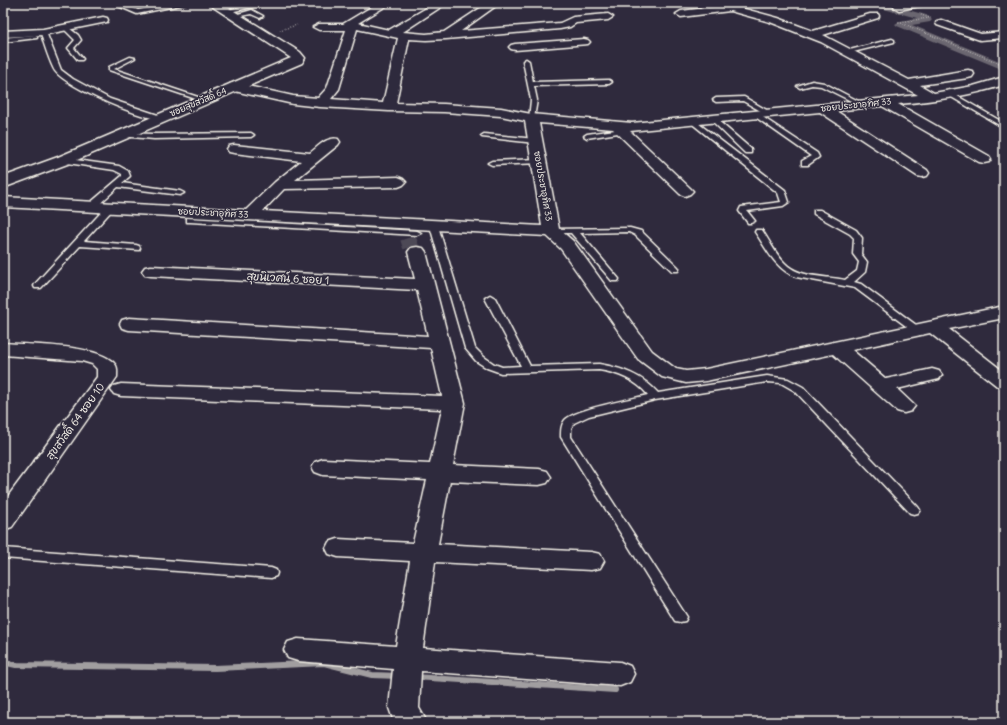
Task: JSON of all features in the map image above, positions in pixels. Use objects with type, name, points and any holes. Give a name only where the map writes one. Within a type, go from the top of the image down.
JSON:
[{"type":"street","name":"ซอยสุขสวัสดิ์ 64","points":[[3,183],[64,160],[291,64],[298,58],[212,3]]},
{"type":"street","points":[[353,27],[348,24],[386,3]]},
{"type":"street","points":[[390,34],[442,3]]},
{"type":"street","points":[[445,37],[495,3]]},
{"type":"street","points":[[899,7],[921,3]]},
{"type":"street","points":[[681,14],[734,8],[780,22],[812,34],[932,97]]},
{"type":"street","points":[[812,34],[874,16]]},
{"type":"street","points":[[319,26],[353,27],[390,34],[426,38],[566,25],[573,20],[608,17]]},
{"type":"street","points":[[3,34],[39,34],[103,20]]},
{"type":"street","points":[[941,23],[980,37],[1004,35]]},
{"type":"street","points":[[320,103],[334,89],[353,27]]},
{"type":"street","points":[[540,27],[554,44]]},
{"type":"street","points":[[388,107],[404,36]]},
{"type":"street","points":[[515,47],[584,42]]},
{"type":"street","points":[[906,84],[968,74]]},
{"type":"street","name":"ซอยประชาอุทิศ 33","points":[[3,202],[250,215],[413,237],[434,226],[551,231],[531,118],[620,129],[932,97],[976,90],[1004,81]]},
{"type":"street","points":[[234,87],[273,96],[320,103],[501,112],[531,118]]},
{"type":"street","points":[[884,102],[984,159]]},
{"type":"street","points":[[823,108],[922,174]]},
{"type":"street","points":[[620,129],[685,191]]},
{"type":"street","points":[[250,215],[280,185],[333,142]]},
{"type":"street","points":[[234,149],[314,158]]},
{"type":"street","points":[[280,185],[398,182]]},
{"type":"street","points":[[551,231],[567,245],[645,355],[669,373],[686,377],[706,375],[1004,312]]},
{"type":"street","points":[[407,688],[424,551],[454,403],[413,237]]},
{"type":"street","name":"สุขนิเวศน์ 6 ซอย 1","points":[[151,271],[424,285]]},
{"type":"street","points":[[129,324],[439,343]]},
{"type":"street","points":[[926,328],[1004,382]]},
{"type":"street","points":[[837,347],[904,406]]},
{"type":"street","name":"สุขสวัสดิ์ 64 ซอย 10","points":[[3,349],[84,355],[99,360],[107,367],[107,377],[3,521]]},
{"type":"street","points":[[882,386],[932,375]]},
{"type":"street","points":[[121,390],[454,403]]},
{"type":"street","points":[[322,467],[539,477]]},
{"type":"street","points":[[338,548],[424,551],[591,561]]},
{"type":"street","points":[[298,650],[407,688],[620,674]]},
{"type":"lane","points":[[118,4],[137,12],[187,3]]},
{"type":"lane","points":[[230,14],[266,3]]},
{"type":"lane","points":[[699,3],[709,11]]},
{"type":"lane","points":[[230,14],[252,12],[260,16]]},
{"type":"lane","points":[[65,28],[76,36],[78,40],[71,48],[80,58]]},
{"type":"lane","points":[[3,40],[39,34],[58,72],[63,76],[90,93],[109,102],[162,118]]},
{"type":"lane","points":[[845,52],[892,41]]},
{"type":"lane","points":[[132,58],[114,66],[111,68],[112,70],[204,100]]},
{"type":"lane","points":[[526,62],[534,100],[531,118]]},
{"type":"lane","points":[[531,84],[609,82]]},
{"type":"lane","points":[[800,86],[812,83],[822,84],[861,104]]},
{"type":"lane","points":[[950,94],[1004,126]]},
{"type":"lane","points":[[716,100],[744,99],[814,155],[815,157],[804,163]]},
{"type":"lane","points":[[713,119],[748,151]]},
{"type":"lane","points":[[692,122],[782,192],[785,202],[783,204],[744,208],[743,211],[752,221]]},
{"type":"lane","points":[[587,136],[620,129]]},
{"type":"lane","points":[[122,135],[150,137],[251,135]]},
{"type":"lane","points":[[484,136],[535,141]]},
{"type":"lane","points":[[64,160],[122,170],[126,173],[126,176],[92,206]]},
{"type":"lane","points":[[492,163],[539,161]]},
{"type":"lane","points":[[116,185],[180,193]]},
{"type":"lane","points":[[38,286],[111,207]]},
{"type":"lane","points":[[817,212],[853,232],[858,238],[857,254],[862,262],[861,272],[848,282]]},
{"type":"lane","points":[[190,220],[413,237]]},
{"type":"lane","points":[[434,226],[470,348],[487,366],[501,370],[599,367],[614,369],[643,383],[655,397]]},
{"type":"lane","points":[[574,230],[615,279]]},
{"type":"lane","points":[[551,231],[630,230],[638,233],[675,270]]},
{"type":"lane","points":[[759,232],[784,267],[792,272],[826,280],[848,282],[868,292],[926,328]]},
{"type":"lane","points":[[78,244],[136,248]]},
{"type":"lane","points":[[490,298],[527,369]]},
{"type":"lane","points":[[680,617],[566,438],[566,428],[570,421],[585,414],[655,397],[767,379],[781,379],[789,381],[799,389],[914,510]]},
{"type":"lane","points":[[3,553],[271,573]]},
{"type":"waterway","points":[[872,3],[923,17],[927,20],[900,24],[1004,67]]},
{"type":"waterway","points":[[3,662],[16,665],[215,668],[324,663],[372,675],[399,676]]},
{"type":"waterway","points":[[415,677],[615,690]]},
{"type":"tunnel","points":[[408,238],[411,247]]}]
